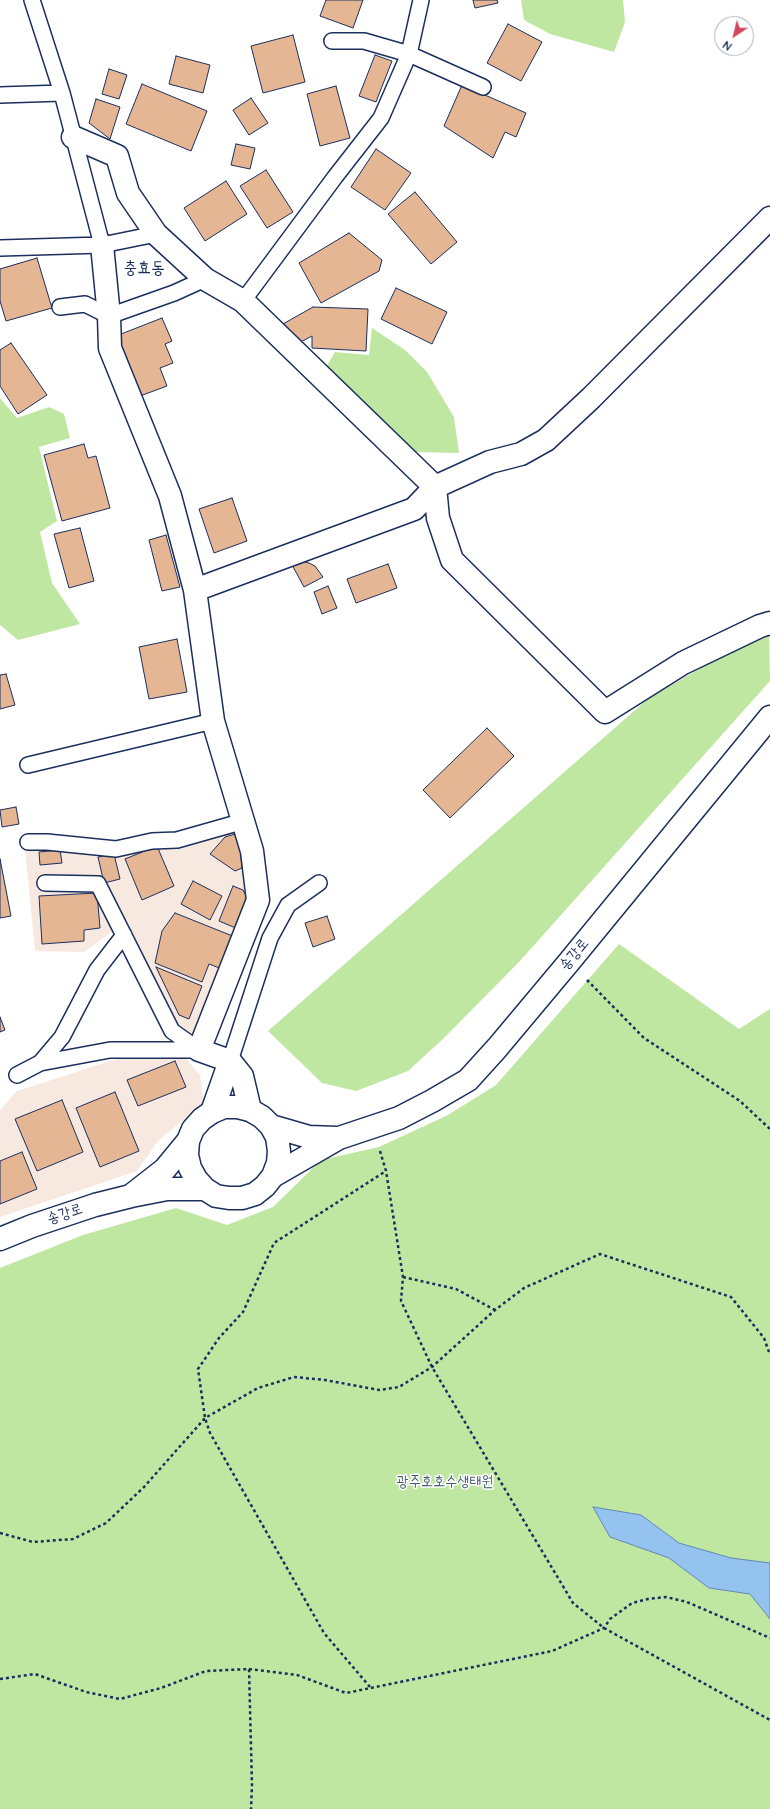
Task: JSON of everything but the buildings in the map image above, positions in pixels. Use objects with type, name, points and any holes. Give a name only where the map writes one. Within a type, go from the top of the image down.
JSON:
[{"type":"street","points":[[73,137],[117,156],[128,193],[156,234],[205,279],[243,301],[435,487],[438,518],[452,560],[605,712],[683,663],[760,626],[770,623]]},
{"type":"street","points":[[195,590],[414,509],[435,487],[490,462],[521,454],[546,440],[591,398],[770,218]]},
{"type":"street","points":[[102,245],[109,316],[110,348],[170,496],[195,590],[214,721],[252,851],[258,900],[199,1050],[230,1061],[242,1076],[250,1110]]},
{"type":"street","name":"송강로","points":[[273,1176],[339,1138],[399,1118],[432,1102],[468,1080],[497,1048],[569,962],[770,717]]},
{"type":"street","points":[[212,1112],[230,1061]]},
{"type":"street","name":"송강로","points":[[131,1196],[165,1169],[188,1141],[193,1130],[202,1119],[212,1112],[224,1107],[238,1107],[250,1110],[262,1116],[271,1126],[277,1138],[279,1151],[278,1164],[273,1176],[265,1186],[254,1194],[242,1198],[216,1196],[205,1189],[196,1179],[190,1168],[187,1155],[188,1141]]},
{"type":"street","name":"송강로","points":[[271,1126],[308,1137],[339,1138]]},
{"type":"street","name":"송강로","points":[[0,1239],[95,1205],[131,1196],[167,1189],[205,1189]]},
{"type":"lane","points":[[32,0],[62,93],[102,245]]},
{"type":"lane","points":[[243,301],[335,177],[381,118],[409,54],[420,0]]},
{"type":"lane","points":[[332,41],[364,41],[409,54],[483,87]]},
{"type":"lane","points":[[0,95],[62,93]]},
{"type":"lane","points":[[0,248],[102,245],[156,234]]},
{"type":"lane","points":[[60,307],[85,304],[109,316],[174,293],[205,279]]},
{"type":"lane","points":[[28,765],[214,721]]},
{"type":"lane","points":[[28,842],[47,842],[116,850],[152,841],[177,840],[244,821]]},
{"type":"lane","points":[[45,883],[98,884],[172,1031],[199,1050]]},
{"type":"lane","points":[[230,1061],[270,938],[288,905],[319,883]]},
{"type":"lane","points":[[40,1063],[62,1037],[97,970],[124,934]]},
{"type":"lane","points":[[16,1075],[40,1063],[110,1050],[199,1050]]},
{"type":"path","points":[[569,962],[644,1038],[740,1101],[770,1129]]},
{"type":"path","points":[[371,1128],[386,1171],[402,1277],[401,1301],[432,1367],[573,1604],[604,1628],[770,1720]]},
{"type":"path","points":[[370,1687],[324,1633],[210,1433],[205,1418],[198,1369],[219,1338],[244,1312],[274,1243],[386,1171]]},
{"type":"path","points":[[0,1533],[33,1542],[73,1540],[106,1524],[144,1486],[205,1418],[258,1388],[294,1377],[325,1380],[380,1390],[399,1387],[432,1367],[495,1310],[524,1288],[600,1254],[731,1297],[764,1338],[770,1355]]},
{"type":"path","points":[[402,1277],[456,1289],[495,1310]]},
{"type":"path","points":[[0,1678],[35,1674],[86,1692],[120,1699],[161,1688],[206,1671],[248,1669],[297,1675],[346,1693],[552,1651],[604,1628],[610,1619],[632,1603],[666,1597],[687,1602],[770,1638]]},
{"type":"path","points":[[248,1669],[252,1809]]},
{"type":"shaded area","points":[[238,827],[251,899],[197,1044],[182,1033],[127,921],[84,952],[35,951],[25,848],[118,852]]},
{"type":"shaded area","points":[[182,1054],[200,1075],[204,1103],[158,1141],[137,1171],[0,1217],[0,1110],[17,1091],[126,1056]]},
{"type":"green space","points":[[521,0],[623,0],[625,22],[614,52],[550,34],[524,20]]},
{"type":"green space","points":[[372,328],[405,350],[427,372],[454,417],[459,453],[415,452],[325,369],[335,352],[369,355]]},
{"type":"green space","points":[[0,398],[17,418],[49,407],[64,414],[70,438],[39,447],[57,521],[40,532],[52,583],[80,624],[18,640],[0,625]]},
{"type":"green space","points":[[769,629],[770,681],[519,962],[443,1039],[408,1071],[356,1091],[322,1083],[268,1031],[649,698]]},
{"type":"green space","name":"광주호호수생태원","points":[[619,944],[739,1029],[770,1009],[770,1809],[0,1809],[0,1268],[83,1235],[176,1208],[227,1225],[273,1207],[321,1160],[379,1147],[448,1115],[496,1085]]},
{"type":"water","points":[[593,1507],[641,1515],[679,1543],[731,1558],[770,1563],[770,1619],[750,1594],[709,1588],[669,1558],[610,1537]]},
{"type":"district","name":"충효동","points":[[144,269]]}]
